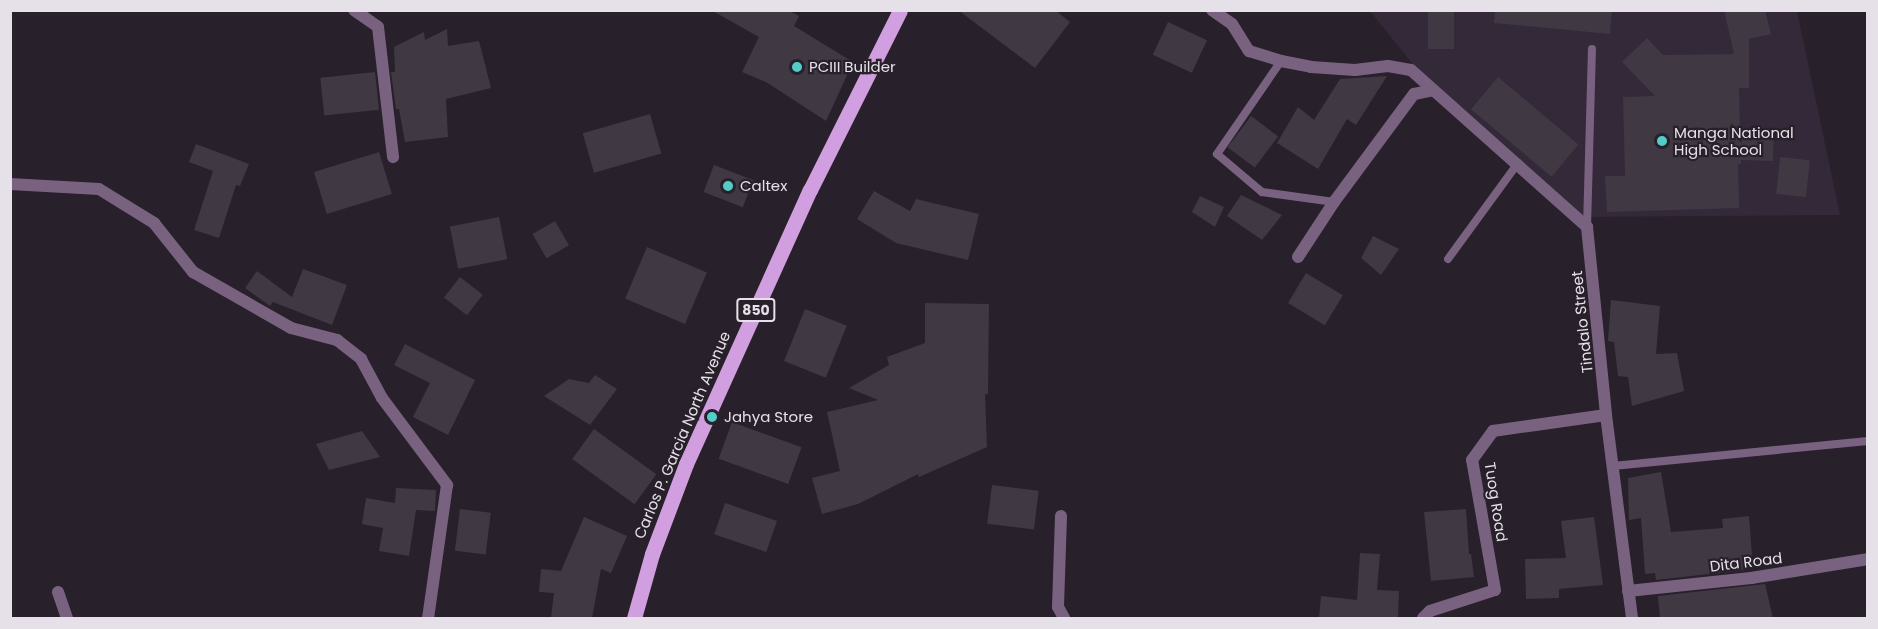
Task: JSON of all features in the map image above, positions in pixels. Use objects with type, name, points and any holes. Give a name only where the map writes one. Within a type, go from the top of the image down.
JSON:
[{"type":"main road","name":"Carlos P. Garcia North Avenue","points":[[634,618],[652,554],[686,464],[810,190],[900,10]]},
{"type":"street","points":[[354,10],[378,27],[393,157]]},
{"type":"street","points":[[1212,10],[1232,24],[1249,51],[1281,61],[1311,67],[1355,70],[1388,66],[1411,70],[1518,163],[1587,227]]},
{"type":"street","points":[[1298,257],[1334,202],[1414,94],[1434,90]]},
{"type":"street","points":[[10,184],[99,189],[154,223],[194,272],[291,328],[337,340],[361,359],[382,398],[447,485],[428,618]]},
{"type":"street","name":"Tindalo Street","points":[[1587,227],[1606,415],[1632,618]]},
{"type":"street","name":"Tuog Road","points":[[1424,618],[1430,611],[1495,590],[1472,460],[1493,431],[1606,415]]},
{"type":"street","points":[[1061,516],[1058,607],[1064,618]]},
{"type":"street","name":"Dita Road","points":[[1628,591],[1751,578],[1868,559]]},
{"type":"street","points":[[58,592],[66,618]]},
{"type":"lane","points":[[1587,227],[1592,49]]},
{"type":"lane","points":[[1281,61],[1217,154],[1262,192],[1334,202]]},
{"type":"lane","points":[[1448,259],[1518,163]]},
{"type":"lane","points":[[1613,466],[1868,441]]},
{"type":"shaded area","name":"Manga National High School","points":[[1369,10],[1797,11],[1840,215],[1584,217],[1416,68]]},
{"type":"building","name":"PCIII Builder","points":[[711,10],[788,10],[799,16],[794,26],[853,62],[826,121],[766,82],[742,72],[759,37]]},
{"type":"building","points":[[958,10],[1055,10],[1070,22],[1035,68]]},
{"type":"building","points":[[1428,10],[1454,10],[1454,49],[1428,49]]},
{"type":"building","points":[[1495,10],[1612,10],[1610,34],[1494,23]]},
{"type":"building","points":[[1724,10],[1765,10],[1771,34],[1749,39],[1749,88],[1739,88],[1740,129],[1774,130],[1773,161],[1741,160],[1741,164],[1738,164],[1739,208],[1607,212],[1605,176],[1625,176],[1623,97],[1655,96],[1622,62],[1647,38],[1663,55],[1734,54]]},
{"type":"building","points":[[1168,22],[1207,40],[1192,73],[1153,55]]},
{"type":"building","points":[[447,29],[448,46],[479,41],[491,88],[446,99],[448,137],[405,142],[399,109],[396,109],[391,72],[395,72],[394,47],[424,32],[425,40]]},
{"type":"building","points":[[375,72],[379,110],[324,116],[320,78]]},
{"type":"building","points":[[1387,76],[1356,125],[1347,119],[1318,169],[1277,143],[1298,107],[1314,120],[1340,79]]},
{"type":"building","points":[[1498,77],[1578,144],[1551,177],[1471,109]]},
{"type":"building","points":[[650,114],[661,153],[594,173],[583,133]]},
{"type":"building","points":[[1251,116],[1278,136],[1255,168],[1228,147]]},
{"type":"building","points":[[196,144],[249,164],[240,186],[236,185],[219,238],[194,230],[213,171],[189,162]]},
{"type":"building","points":[[379,152],[392,194],[327,214],[314,172]]},
{"type":"building","points":[[1780,157],[1810,160],[1806,197],[1776,194]]},
{"type":"building","name":"Caltex","points":[[714,165],[753,180],[743,207],[704,192]]},
{"type":"building","points":[[874,191],[910,211],[916,199],[979,214],[968,260],[896,243],[857,219]]},
{"type":"building","points":[[1241,195],[1282,215],[1262,240],[1227,216]]},
{"type":"building","points":[[1200,196],[1224,207],[1215,227],[1192,212]]},
{"type":"building","points":[[499,217],[507,259],[458,269],[450,227]]},
{"type":"building","points":[[555,221],[569,245],[546,258],[532,234]]},
{"type":"building","points":[[1373,236],[1399,249],[1381,275],[1361,258]]},
{"type":"building","points":[[647,247],[707,272],[685,324],[625,299]]},
{"type":"building","points":[[303,269],[347,285],[332,325],[273,302],[270,306],[245,288],[257,271],[292,297]]},
{"type":"building","points":[[1306,273],[1343,295],[1325,325],[1288,303]]},
{"type":"building","points":[[460,277],[483,295],[467,315],[444,297]]},
{"type":"building","points":[[1611,300],[1660,306],[1656,354],[1677,353],[1684,391],[1632,406],[1628,377],[1618,376],[1614,342],[1608,341]]},
{"type":"building","points":[[925,303],[989,304],[988,394],[985,394],[987,447],[919,477],[918,474],[858,504],[822,514],[812,478],[840,471],[827,412],[878,400],[849,388],[889,365],[887,357],[925,343]]},
{"type":"building","points":[[805,309],[847,326],[826,378],[784,361]]},
{"type":"building","points":[[405,344],[475,380],[448,435],[413,417],[430,383],[394,365]]},
{"type":"building","points":[[595,375],[617,389],[590,425],[544,396],[569,379],[589,383]]},
{"type":"building","points":[[732,422],[802,447],[788,484],[719,459]]},
{"type":"building","points":[[594,429],[656,474],[635,504],[572,459]]},
{"type":"building","points":[[362,431],[380,457],[329,470],[316,444]]},
{"type":"building","points":[[1661,472],[1671,532],[1723,528],[1722,519],[1749,516],[1753,569],[1656,580],[1655,573],[1645,574],[1641,518],[1629,520],[1628,478]]},
{"type":"building","points":[[992,485],[1039,491],[1034,529],[987,524]]},
{"type":"building","points":[[396,488],[436,490],[435,511],[416,510],[409,556],[379,551],[383,528],[362,524],[366,498],[395,503]]},
{"type":"building","points":[[725,503],[777,521],[766,552],[714,534]]},
{"type":"building","points":[[460,509],[491,513],[486,554],[455,551]]},
{"type":"building","points":[[1466,509],[1469,554],[1471,554],[1474,577],[1431,581],[1424,512]]},
{"type":"building","points":[[584,517],[627,536],[611,573],[601,569],[592,618],[551,618],[554,593],[539,592],[541,569],[561,571]]},
{"type":"building","points":[[1594,517],[1603,585],[1559,589],[1559,598],[1526,599],[1525,559],[1566,558],[1561,521]]},
{"type":"building","points":[[1360,553],[1380,554],[1377,590],[1399,591],[1398,618],[1319,618],[1321,596],[1357,600]]},
{"type":"building","points":[[1765,584],[1773,618],[1660,618],[1658,596]]},
{"type":"place","name":"PCIII Builder","points":[[797,67]]},
{"type":"place","name":"Manga National High School","points":[[1662,141]]},
{"type":"place","name":"Caltex","points":[[728,186]]},
{"type":"place","name":"Jahya Store","points":[[712,417]]}]
